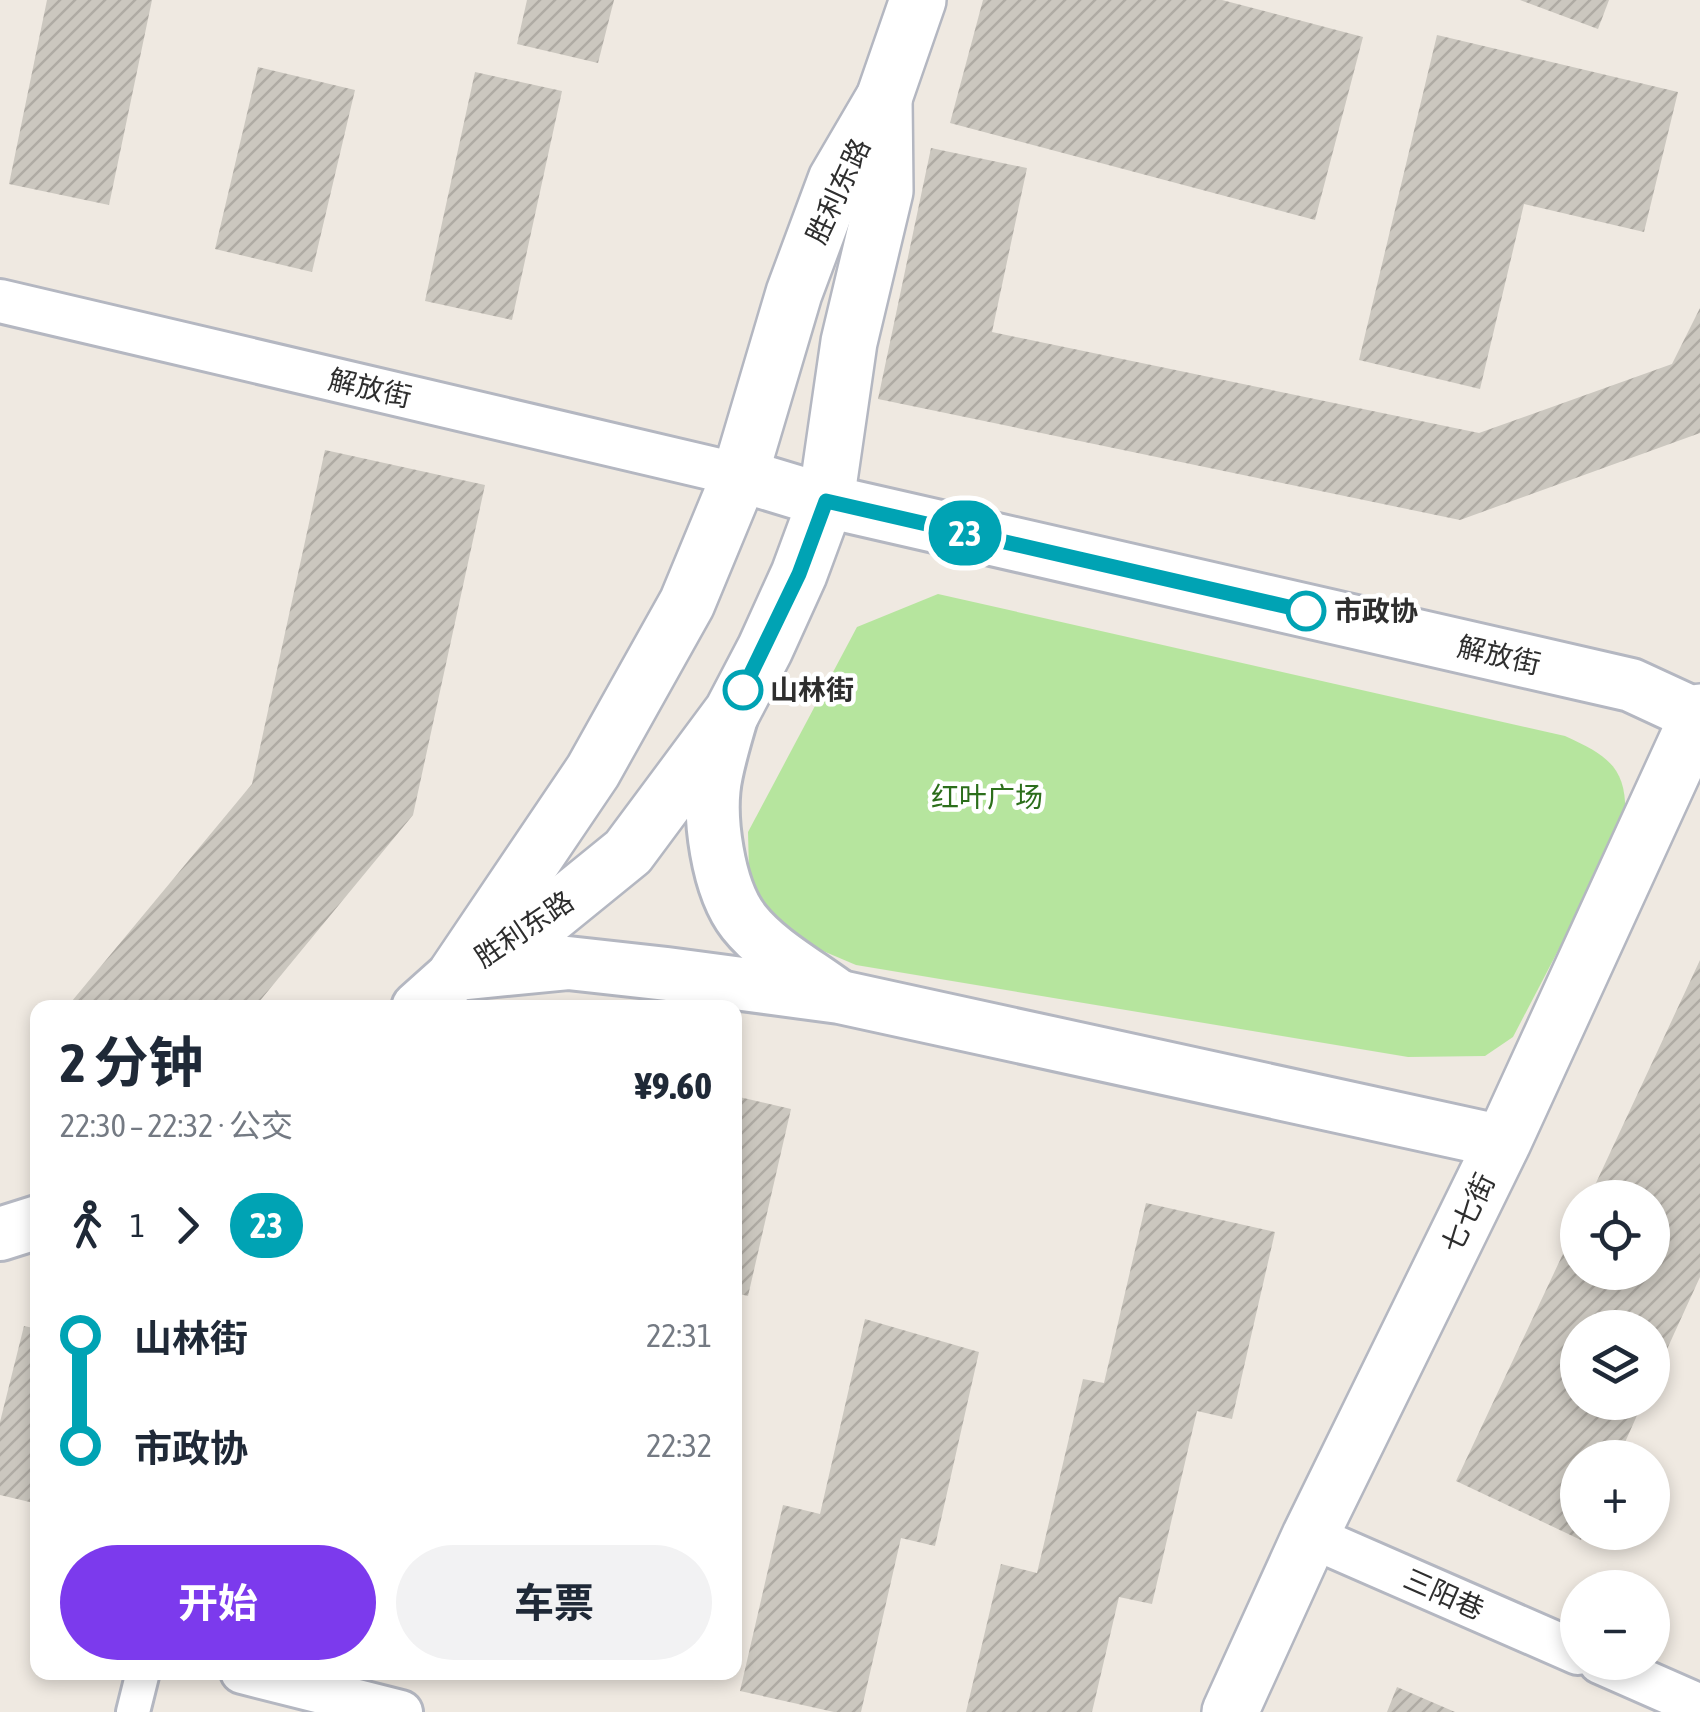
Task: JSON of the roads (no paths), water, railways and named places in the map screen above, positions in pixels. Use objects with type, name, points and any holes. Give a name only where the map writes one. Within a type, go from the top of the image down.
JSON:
[{"type":"main road","name":"胜利东路","points":[[437,991],[593,771],[687,603],[740,475],[794,293],[830,196],[884,98],[918,0]]},
{"type":"main road","name":"胜利东路","points":[[437,991],[537,926],[628,852],[732,712],[799,574],[826,501],[850,342],[884,191],[884,98]]},
{"type":"main road","name":"七七街","points":[[1230,1712],[1310,1536],[1502,1142],[1699,715]]},
{"type":"street","name":"解放街","points":[[0,301],[740,475],[826,501],[1631,685],[1699,715]]},
{"type":"street","points":[[732,712],[714,778],[716,831],[725,890],[745,923],[840,998]]},
{"type":"street","points":[[437,991],[568,963],[840,998],[1502,1142]]},
{"type":"street","points":[[0,1234],[30,1225]]},
{"type":"street","name":"三阳巷","points":[[1310,1536],[1560,1645]]},
{"type":"street","points":[[133,1712],[141,1680]]},
{"type":"street","points":[[274,1680],[401,1712]]},
{"type":"street","points":[[1641,1680],[1700,1706]]},
{"type":"place","name":"市政协","points":[[1306,611]]},
{"type":"place","name":"山林街","points":[[743,690]]},
{"type":"park label","name":"红叶广场","points":[[987,797]]}]
